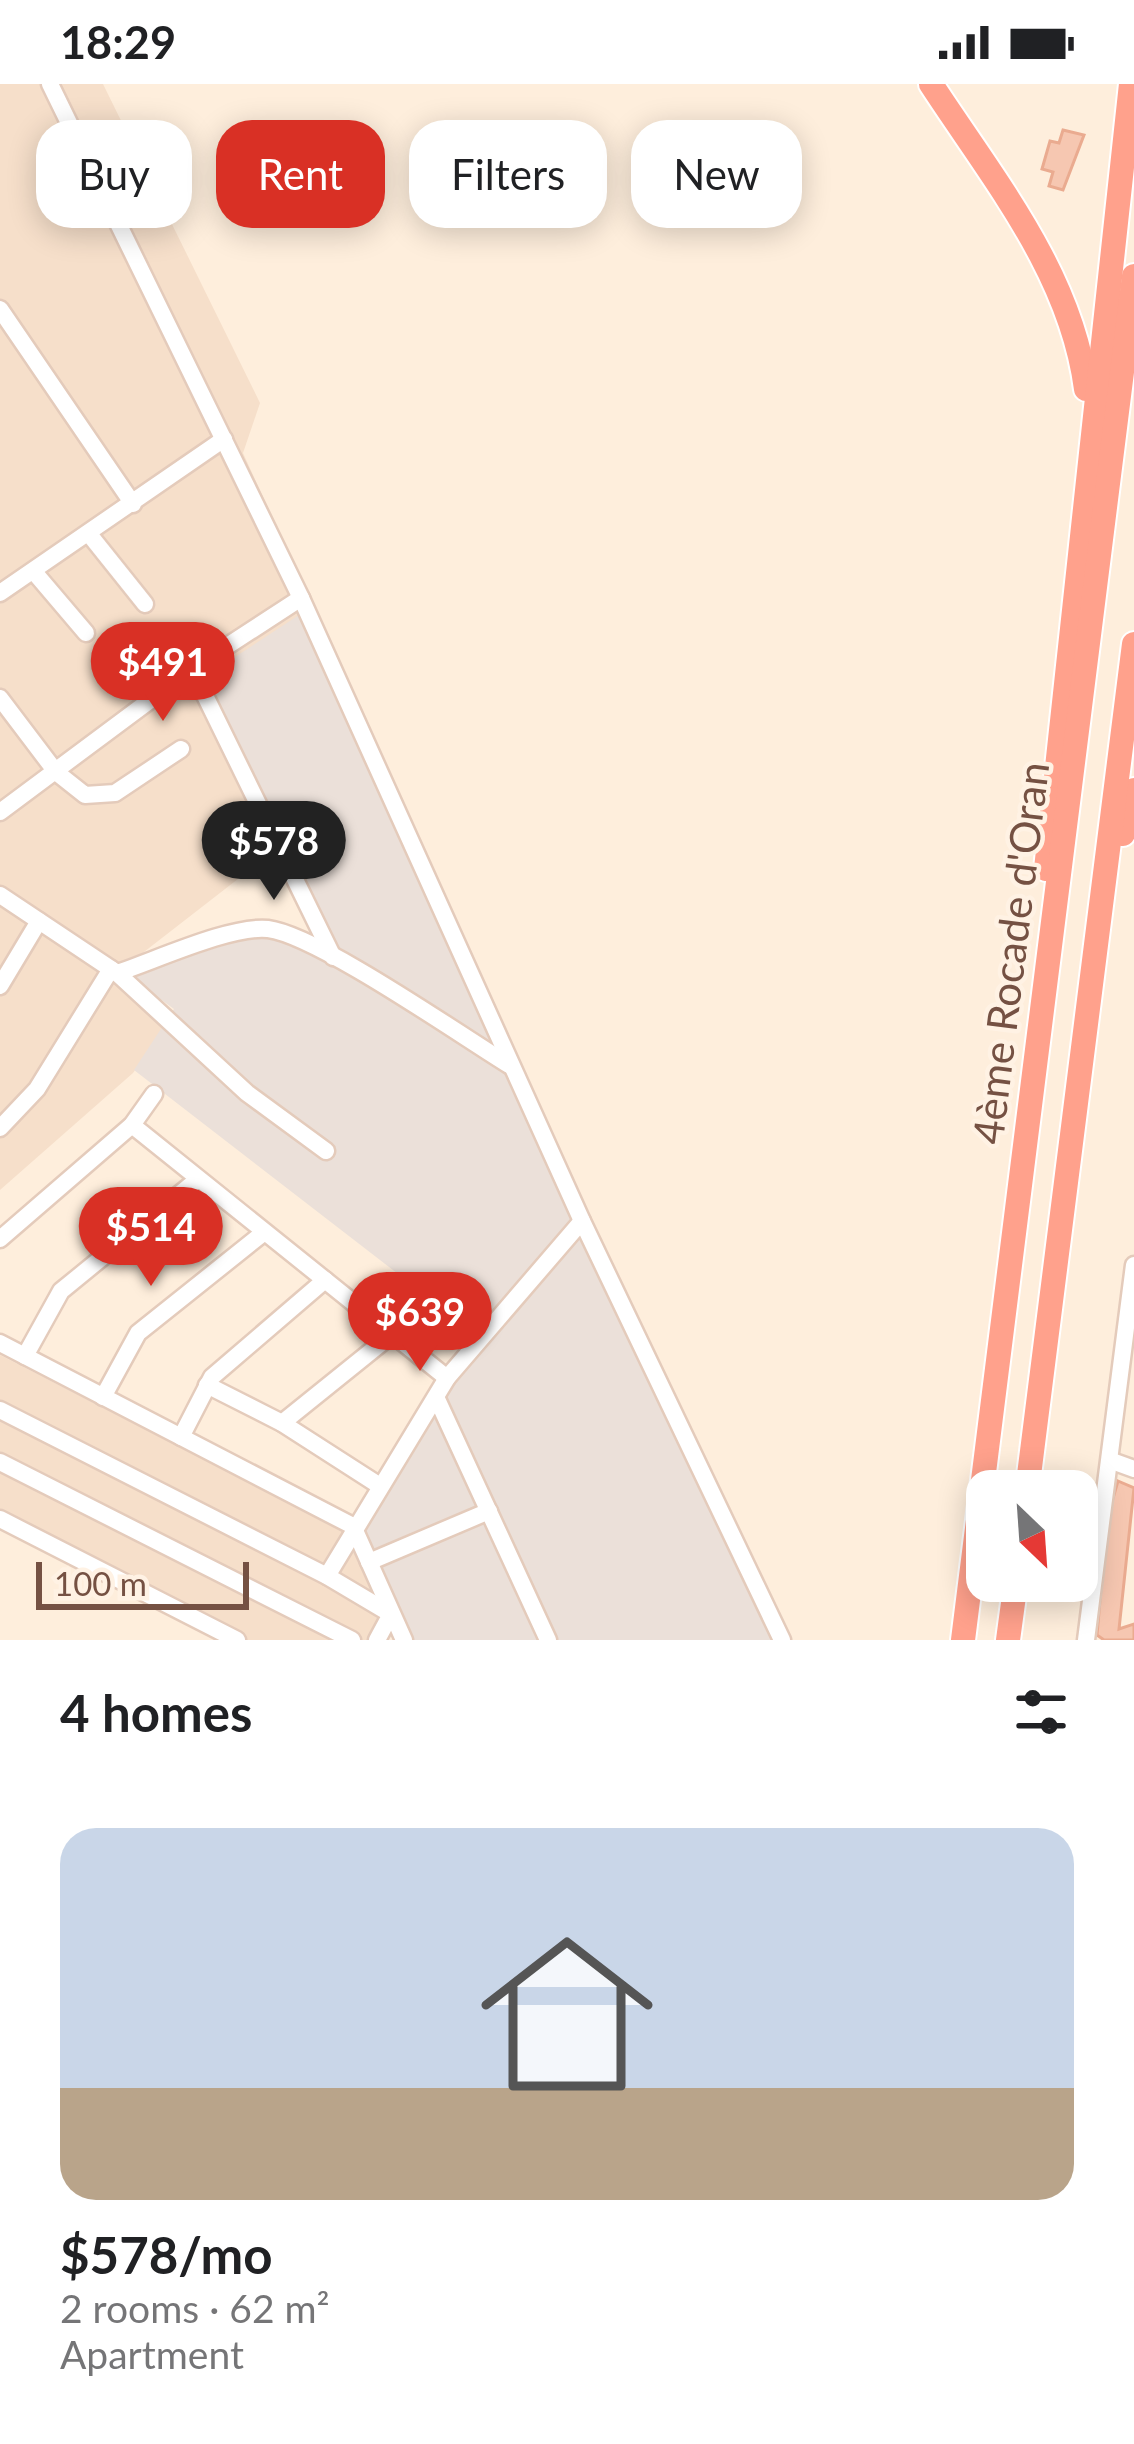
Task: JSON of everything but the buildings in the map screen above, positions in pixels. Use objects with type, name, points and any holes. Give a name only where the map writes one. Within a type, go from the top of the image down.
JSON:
[{"type":"highway","points":[[931,84],[1046,263],[1079,347],[1091,428]]},
{"type":"highway","points":[[1043,1016],[1050,799],[1131,84]]},
{"type":"highway","name":"4ème Rocade d'Oran","points":[[963,1640],[1134,275]]},
{"type":"highway","name":"4ème Rocade d'Oran","points":[[1030,1470],[1134,644]]},
{"type":"highway","points":[[1100,929],[1134,790]]},
{"type":"highway","points":[[1008,1640],[1013,1602]]},
{"type":"street","points":[[50,84],[301,598],[510,1066],[782,1640]]},
{"type":"street","points":[[0,309],[133,504]]},
{"type":"street","points":[[0,593],[224,439]]},
{"type":"street","points":[[89,534],[145,604]]},
{"type":"street","points":[[34,573],[86,633]]},
{"type":"street","points":[[0,812],[192,669],[301,598]]},
{"type":"street","points":[[192,669],[333,957]]},
{"type":"street","points":[[0,698],[56,772],[85,795],[99,797],[137,782],[181,749]]},
{"type":"street","points":[[0,895],[114,971],[247,1093],[326,1151]]},
{"type":"street","points":[[0,986],[39,920]]},
{"type":"street","points":[[0,1127],[37,1089],[114,971],[269,929],[333,957],[510,1066]]},
{"type":"street","points":[[0,1239],[132,1125],[154,1094]]},
{"type":"street","points":[[132,1125],[447,1378]]},
{"type":"street","points":[[25,1356],[61,1291],[197,1180]]},
{"type":"street","points":[[327,1576],[353,1526],[447,1378],[582,1221]]},
{"type":"street","points":[[104,1396],[139,1333],[262,1234]]},
{"type":"street","points":[[1086,1640],[1134,1265]]},
{"type":"street","points":[[181,1437],[207,1385],[325,1280]]},
{"type":"street","points":[[282,1424],[390,1336]]},
{"type":"street","points":[[0,1343],[353,1526],[404,1640]]},
{"type":"street","points":[[207,1385],[282,1424],[380,1486]]},
{"type":"street","points":[[437,1399],[548,1640]]},
{"type":"street","points":[[0,1410],[327,1576],[391,1614]]},
{"type":"street","points":[[1112,1460],[1134,1469]]},
{"type":"street","points":[[0,1462],[352,1640]]},
{"type":"street","points":[[369,1562],[489,1511]]},
{"type":"street","points":[[0,1519],[237,1640]]},
{"type":"street","points":[[377,1640],[391,1614]]},
{"type":"shaded area","points":[[0,84],[103,84],[121,120],[36,120],[36,228],[174,228],[260,403],[243,453],[313,607],[278,848],[113,976],[171,1018],[133,1073],[0,1190]]},
{"type":"shaded area","points":[[302,613],[773,1640],[409,1640],[354,1519],[481,1338],[134,1070],[174,1009],[127,975],[262,934],[332,950],[200,680]]},
{"type":"shaded area","points":[[0,1355],[354,1536],[391,1623],[379,1640],[244,1640],[0,1516]]}]
